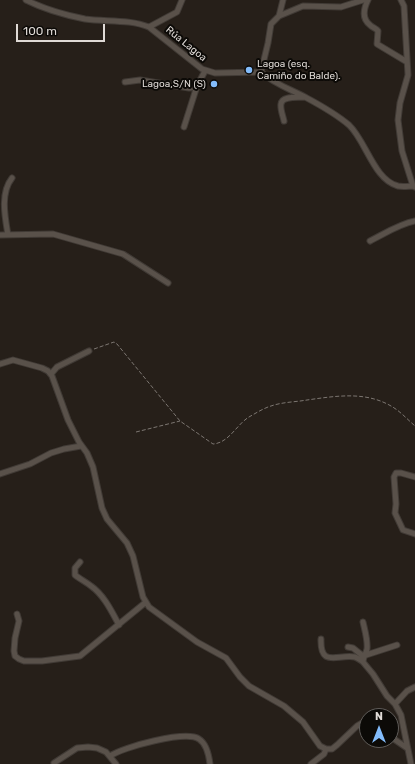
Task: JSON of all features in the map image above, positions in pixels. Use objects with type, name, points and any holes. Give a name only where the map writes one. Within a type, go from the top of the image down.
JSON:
[{"type":"street","name":"Rúa Lagoa","points":[[28,0],[59,12],[86,19],[143,24],[149,27],[205,71],[215,73],[261,72]]},
{"type":"street","points":[[149,27],[176,12],[182,0]]},
{"type":"street","points":[[279,16],[283,0]]},
{"type":"street","points":[[363,0],[341,7],[303,6],[279,16],[271,24],[261,72],[269,80],[306,97],[334,114],[349,126],[355,132],[381,174],[389,182],[398,186],[414,186],[402,151],[398,120],[400,103],[408,75],[404,6],[401,0]]},
{"type":"street","points":[[368,0],[363,12],[369,25],[378,31],[377,44],[408,62]]},
{"type":"street","points":[[184,127],[196,86],[205,71]]},
{"type":"street","points":[[125,82],[140,80],[189,88],[196,86]]},
{"type":"street","points":[[284,121],[281,104],[283,100],[288,98],[306,97]]},
{"type":"street","points":[[8,235],[3,202],[7,183],[12,178]]},
{"type":"street","points":[[370,241],[396,228],[415,221]]},
{"type":"street","points":[[0,235],[53,234],[123,254],[168,283]]},
{"type":"street","points":[[51,374],[57,368],[88,351]]},
{"type":"street","points":[[0,364],[13,360],[42,368],[51,374],[68,420],[81,446],[87,453],[93,467],[102,508],[107,519],[127,543],[133,556],[144,597],[149,607],[197,642],[226,658],[248,686],[284,706],[303,722],[320,746],[326,749],[332,748],[359,725]]},
{"type":"street","points":[[0,474],[30,464],[51,453],[81,446]]},
{"type":"street","points":[[415,477],[401,473],[396,473],[394,477],[396,504],[395,513],[403,530],[415,534]]},
{"type":"street","points":[[80,562],[75,568],[75,575],[92,586],[98,592],[109,607],[119,626]]},
{"type":"street","points":[[17,614],[19,621],[15,638],[15,656],[24,661],[42,661],[80,656],[119,626],[146,602]]},
{"type":"street","points":[[363,622],[367,651],[363,659]]},
{"type":"street","points":[[321,639],[322,653],[326,657],[334,658],[355,657],[363,659],[397,645]]},
{"type":"street","points":[[348,646],[353,648],[363,659],[387,696],[395,704],[401,715],[406,748],[411,764]]},
{"type":"street","points":[[395,704],[407,691],[415,686]]},
{"type":"street","points":[[110,756],[118,751],[156,740],[190,736],[198,738],[203,742],[210,764]]},
{"type":"street","points":[[399,743],[406,748]]},
{"type":"street","points":[[54,763],[77,748],[97,748],[110,756],[116,764]]},
{"type":"street","points":[[311,764],[324,754],[326,749]]},
{"type":"path","points":[[88,351],[114,342],[117,344],[180,421],[210,443],[217,444],[228,437],[248,417],[272,405],[330,396],[349,395],[372,398],[391,406],[415,426]]},
{"type":"path","points":[[136,432],[180,421]]},
{"type":"place","name":"Lagoa (esq. Camiño do Balde).","points":[[249,70]]},
{"type":"place","name":"Lagoa,S/N (S)","points":[[214,84]]}]
